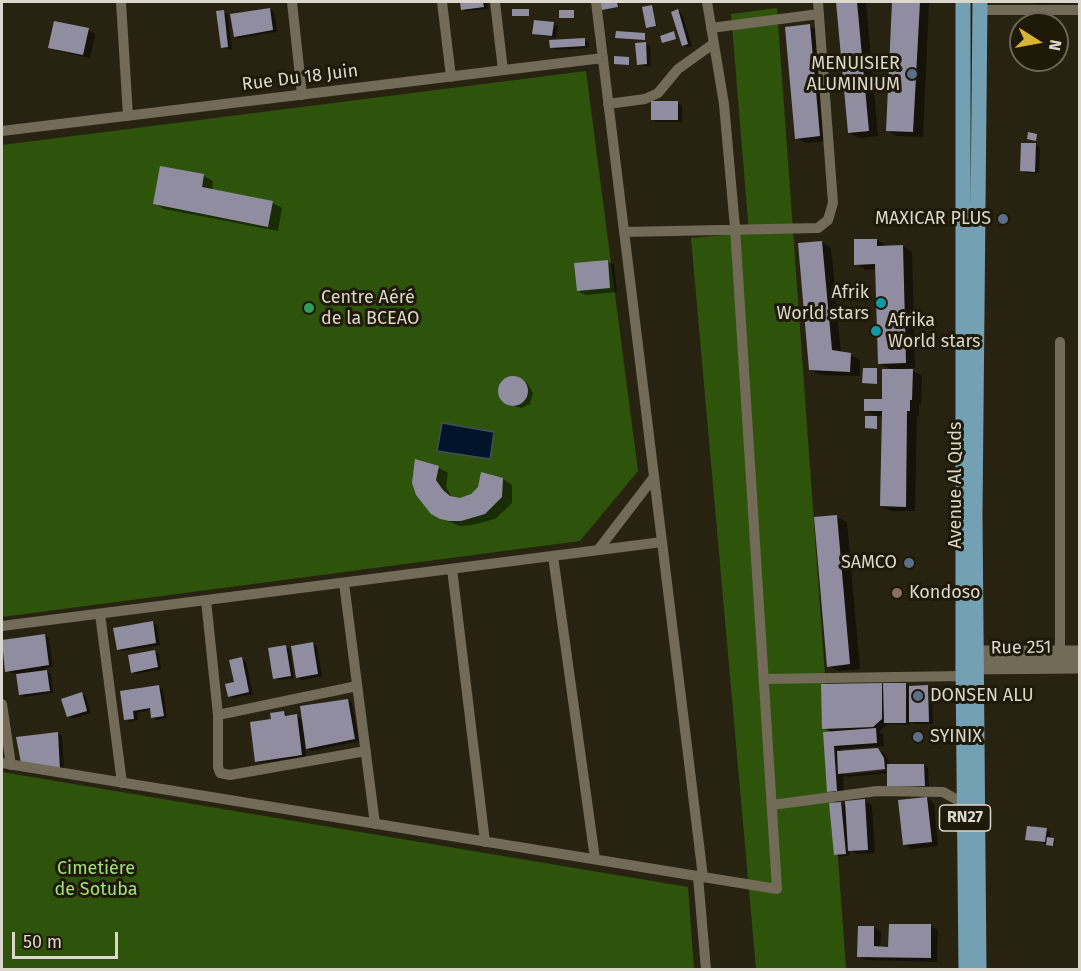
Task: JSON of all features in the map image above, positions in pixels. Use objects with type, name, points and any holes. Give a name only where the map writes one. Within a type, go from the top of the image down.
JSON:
[{"type":"main road","name":"Avenue Al Quds","points":[[963,2],[968,664],[979,969]]},
{"type":"main road","name":"Avenue Al Quds","points":[[966,969],[965,804],[980,6]]},
{"type":"main road","name":"Rue 251","points":[[968,664],[1060,653],[1080,653]]},
{"type":"main road","name":"Rue 251","points":[[968,664],[1080,666]]},
{"type":"street","points":[[121,2],[128,116]]},
{"type":"street","points":[[292,2],[302,95]]},
{"type":"street","points":[[442,2],[451,77]]},
{"type":"street","points":[[495,2],[503,70]]},
{"type":"street","points":[[596,2],[662,542],[700,877],[706,969]]},
{"type":"street","points":[[2,704],[6,764],[777,889],[735,228],[724,104],[707,2]]},
{"type":"street","points":[[624,232],[818,228],[828,220],[833,203],[818,2]]},
{"type":"street","points":[[980,6],[1080,10]]},
{"type":"street","points":[[711,28],[819,14]]},
{"type":"street","points":[[608,104],[645,99],[658,93],[678,69],[713,44]]},
{"type":"street","name":"Rue Du 18 Juin","points":[[2,131],[603,58]]},
{"type":"street","points":[[1060,342],[1060,653]]},
{"type":"street","points":[[598,550],[654,477]]},
{"type":"street","points":[[2,626],[662,542]]},
{"type":"street","points":[[552,556],[595,859]]},
{"type":"street","points":[[452,569],[485,842]]},
{"type":"street","points":[[344,583],[375,824]]},
{"type":"street","points":[[206,600],[218,715],[218,767],[220,772],[230,774],[366,751]]},
{"type":"street","points":[[100,614],[122,783]]},
{"type":"street","points":[[764,678],[968,664]]},
{"type":"street","points":[[218,715],[357,686]]},
{"type":"street","points":[[772,805],[877,791],[943,792],[965,804]]},
{"type":"green space","points":[[777,8],[846,969],[756,969],[691,238],[749,233],[731,14]]},
{"type":"green space","name":"Centre Aéré de la BCEAO","points":[[586,71],[638,471],[580,541],[2,617],[2,145]]},
{"type":"green space","name":"Cimetière de Sotuba","points":[[2,772],[688,887],[694,969],[2,969]]},
{"type":"water","points":[[442,423],[494,432],[490,459],[437,451]]},
{"type":"building","points":[[460,2],[483,2],[484,7],[461,10]]},
{"type":"building","points":[[600,2],[617,2],[618,7],[602,10]]},
{"type":"building","points":[[836,2],[857,2],[869,131],[848,133]]},
{"type":"building","points":[[892,2],[920,2],[913,132],[886,131]]},
{"type":"building","points":[[652,5],[656,26],[646,28],[642,7]]},
{"type":"building","points":[[270,8],[273,30],[234,37],[230,14]]},
{"type":"building","points":[[512,9],[529,9],[529,16],[512,16]]},
{"type":"building","points":[[678,9],[688,44],[682,46],[671,12]]},
{"type":"building","points":[[224,10],[228,47],[221,48],[216,11]]},
{"type":"building","points":[[559,10],[574,10],[574,18],[559,18]]},
{"type":"building","points":[[534,20],[554,22],[552,36],[532,34]]},
{"type":"building","points":[[54,21],[89,28],[83,55],[48,48]]},
{"type":"building","points":[[810,24],[820,136],[795,139],[785,27]]},
{"type":"building","points":[[616,31],[645,33],[645,40],[615,38]]},
{"type":"building","points":[[674,31],[676,39],[662,43],[660,36]]},
{"type":"building","points":[[585,38],[585,46],[550,48],[549,40]]},
{"type":"building","points":[[646,42],[647,64],[637,65],[635,43]]},
{"type":"building","points":[[614,56],[629,57],[629,65],[614,64]]},
{"type":"building","points":[[651,101],[678,101],[678,120],[651,120]]},
{"type":"building","points":[[1028,132],[1037,134],[1036,141],[1027,139]]},
{"type":"building","points":[[1021,143],[1036,143],[1035,172],[1020,171]]},
{"type":"building","points":[[160,166],[204,174],[202,187],[273,201],[268,227],[153,204]]},
{"type":"building","points":[[854,239],[877,239],[877,246],[903,245],[906,363],[878,364],[875,264],[854,265]]},
{"type":"building","points":[[822,241],[832,350],[851,353],[850,372],[809,370],[798,243]]},
{"type":"building","points":[[608,260],[610,288],[577,291],[574,263]]},
{"type":"building","points":[[863,368],[877,368],[877,384],[862,383]]},
{"type":"building","points":[[882,369],[913,369],[912,400],[910,400],[910,411],[907,411],[906,507],[880,506],[882,411],[864,411],[864,399],[882,399]]},
{"type":"building","points":[[513,376],[524,380],[528,391],[524,402],[513,406],[502,402],[498,391],[502,380]]},
{"type":"building","points":[[865,416],[877,416],[877,429],[865,428]]},
{"type":"building","points":[[415,459],[439,466],[436,480],[450,496],[460,498],[471,494],[478,487],[481,472],[503,478],[502,497],[485,514],[461,521],[440,519],[431,514],[416,495],[412,483]]},
{"type":"building","points":[[837,515],[850,664],[827,667],[814,517]]},
{"type":"building","points":[[153,621],[156,643],[117,650],[113,628]]},
{"type":"building","points":[[45,634],[49,665],[5,672],[2,640]]},
{"type":"building","points":[[313,642],[318,674],[296,678],[291,646]]},
{"type":"building","points":[[286,645],[291,676],[273,679],[268,648]]},
{"type":"building","points":[[155,650],[158,667],[131,673],[128,655]]},
{"type":"building","points":[[242,657],[249,692],[228,697],[225,684],[234,682],[229,660]]},
{"type":"building","points":[[47,670],[50,691],[19,695],[16,674]]},
{"type":"building","points":[[882,683],[882,719],[873,727],[822,729],[821,684]]},
{"type":"building","points":[[883,683],[906,683],[906,723],[884,723]]},
{"type":"building","points":[[159,685],[164,716],[151,718],[150,708],[133,711],[134,719],[124,720],[120,691]]},
{"type":"building","points":[[928,685],[929,722],[909,722],[909,686]]},
{"type":"building","points":[[82,692],[87,711],[67,717],[61,699]]},
{"type":"building","points":[[348,699],[355,739],[306,749],[300,706]]},
{"type":"building","points":[[284,711],[285,716],[297,714],[302,755],[255,762],[250,722],[271,719],[270,713]]},
{"type":"building","points":[[876,728],[877,743],[834,746],[837,791],[827,792],[823,732]]},
{"type":"building","points":[[58,732],[60,770],[21,763],[16,737]]},
{"type":"building","points":[[878,748],[884,758],[885,769],[838,774],[837,751]]},
{"type":"building","points":[[887,764],[924,764],[925,786],[887,787]]},
{"type":"building","points":[[927,797],[932,842],[903,845],[898,800]]},
{"type":"building","points":[[865,799],[868,850],[848,851],[845,801]]},
{"type":"building","points":[[841,802],[846,854],[834,855],[829,803]]},
{"type":"building","points":[[1027,826],[1047,828],[1045,842],[1025,840]]},
{"type":"building","points":[[1047,837],[1054,838],[1053,846],[1046,845]]},
{"type":"building","points":[[889,924],[931,924],[931,958],[857,957],[858,926],[874,926],[874,946],[888,947]]},
{"type":"place","name":"MENUISIER ALUMINIUM","points":[[912,74]]},
{"type":"place","name":"MAXICAR PLUS","points":[[1003,219]]},
{"type":"place","name":"Afrik World stars","points":[[881,303]]},
{"type":"place","name":"Centre Aéré de la BCEAO","points":[[309,308]]},
{"type":"place","name":"Afrika World stars","points":[[876,331]]},
{"type":"place","name":"SAMCO","points":[[909,563]]},
{"type":"place","name":"Kondoso","points":[[897,593]]},
{"type":"place","name":"DONSEN ALU","points":[[918,696]]},
{"type":"place","name":"SYINIX","points":[[918,737]]}]
